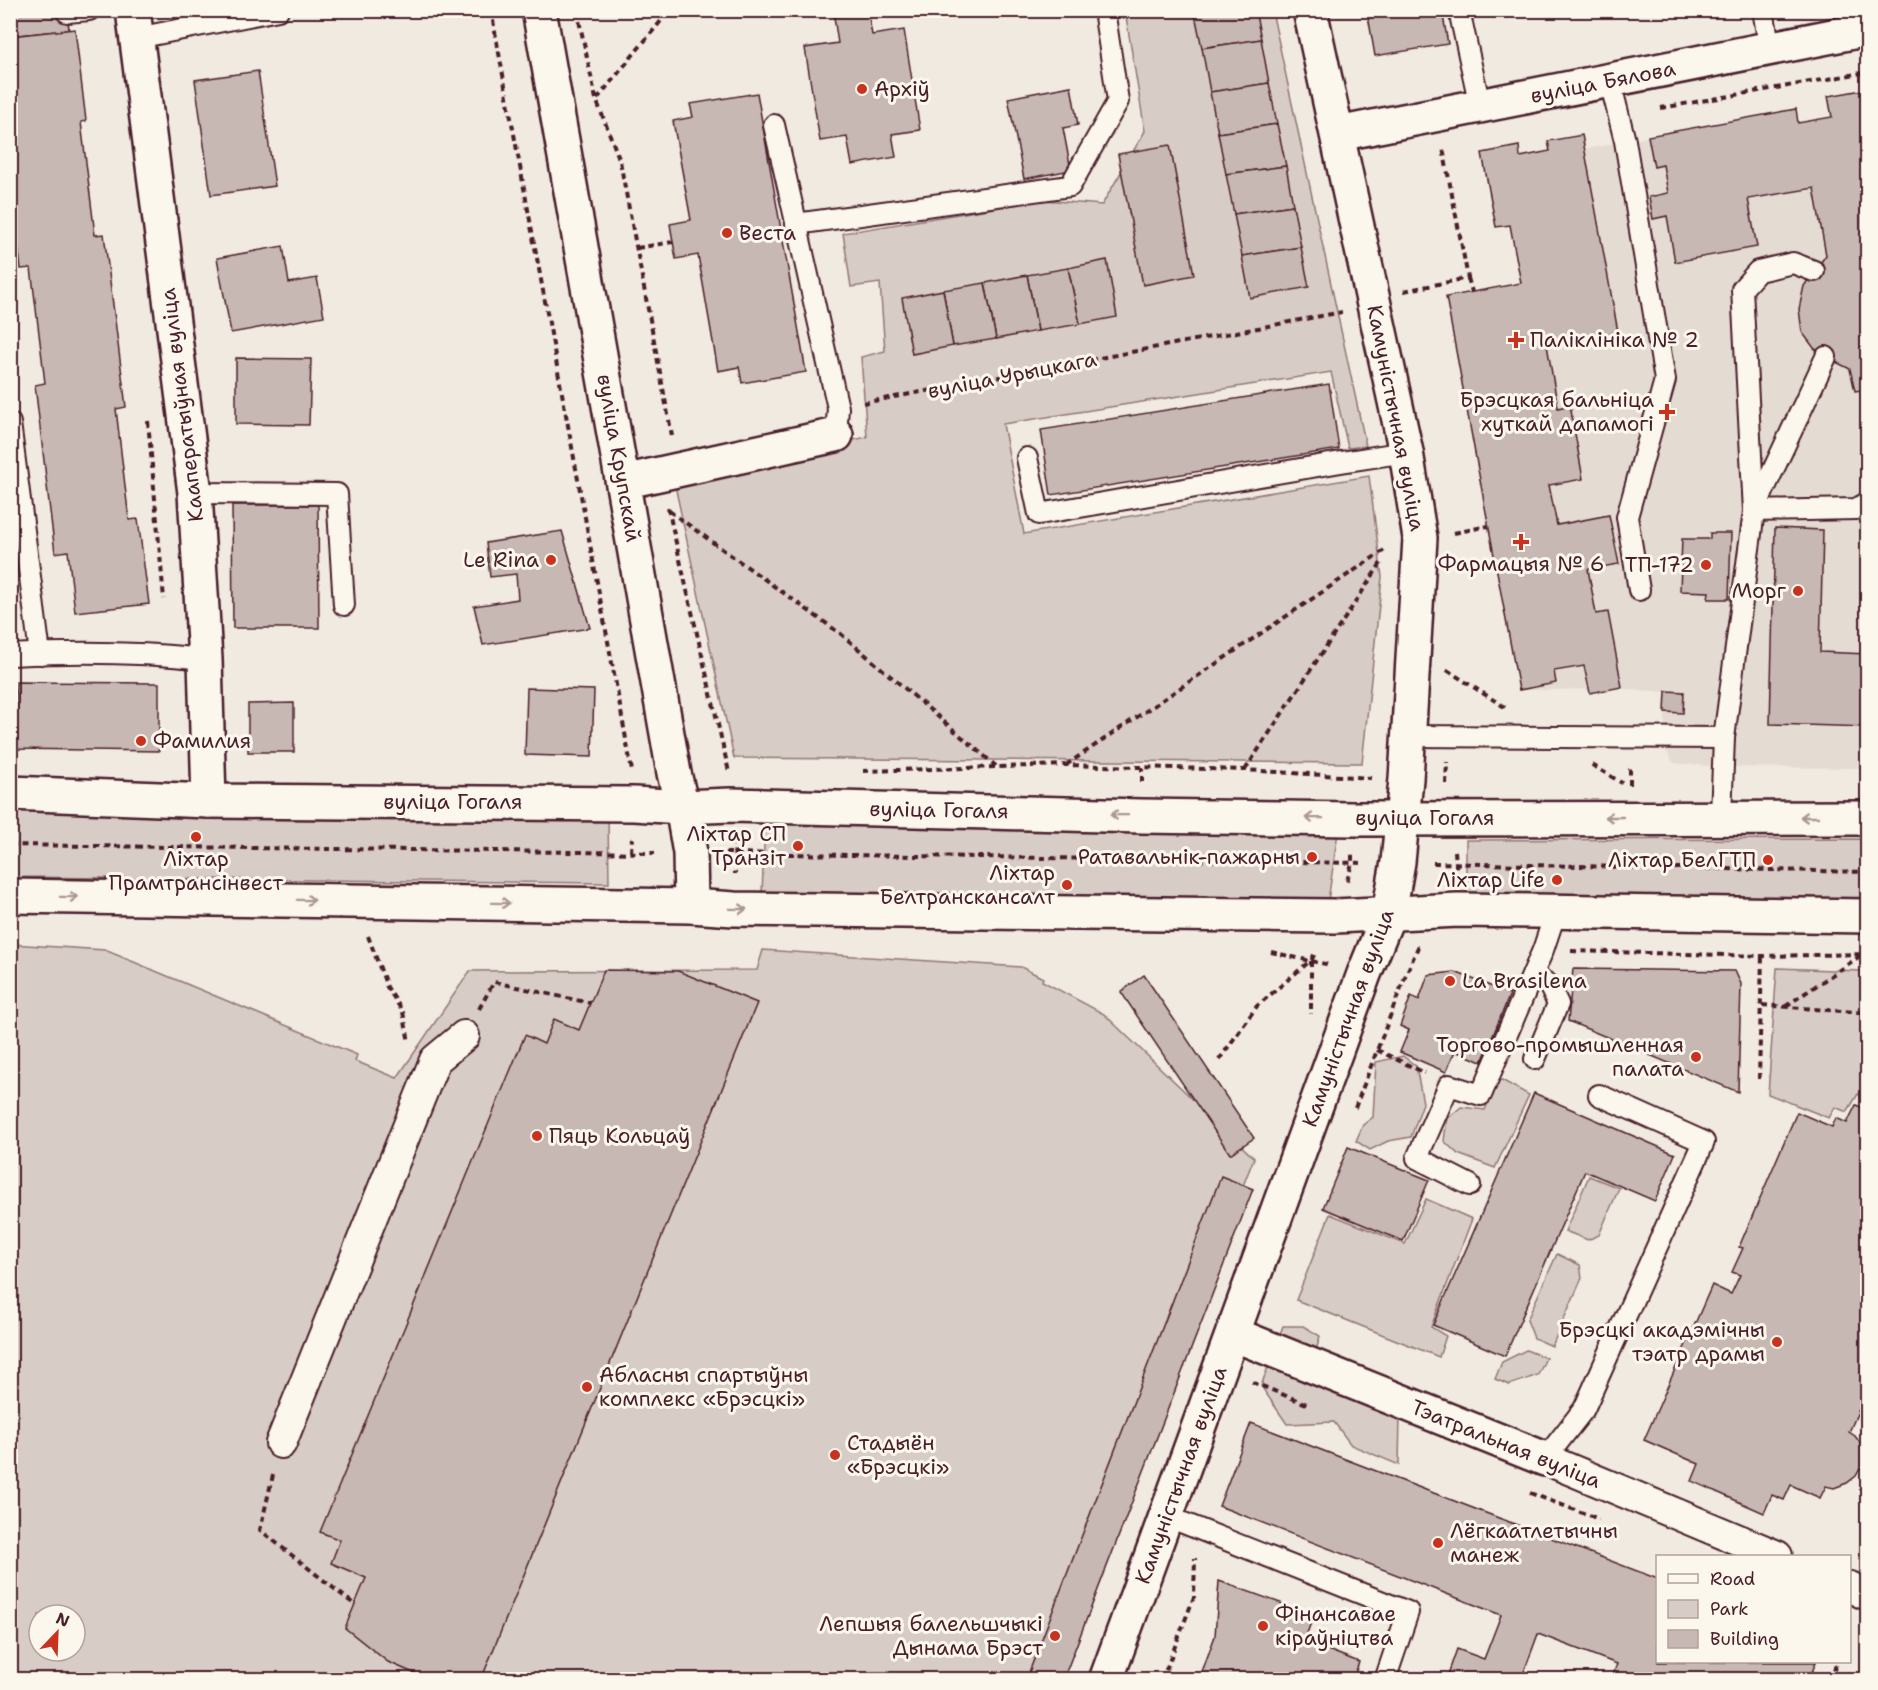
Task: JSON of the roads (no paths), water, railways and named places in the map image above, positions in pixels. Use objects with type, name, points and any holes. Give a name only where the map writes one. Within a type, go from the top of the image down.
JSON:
[{"type":"street","name":"вуліца Крупскай","points":[[538,10],[690,853],[691,906]]},
{"type":"street","name":"Камуністычная вуліца","points":[[1106,1680],[1360,985],[1389,913],[1398,862],[1407,779],[1420,538],[1406,452],[1310,10]]},
{"type":"street","name":"Кааператыўная вуліца","points":[[135,24],[195,493],[206,659],[209,801]]},
{"type":"street","name":"вуліца Бялова","points":[[1338,134],[1868,29]]},
{"type":"street","points":[[623,483],[837,422]]},
{"type":"street","name":"вуліца Гогаля","points":[[10,793],[209,801],[622,804],[682,807],[730,790],[1141,816],[1868,818]]},
{"type":"street","points":[[10,896],[691,906],[734,909],[1324,916],[1458,910],[1868,916]]},
{"type":"street","points":[[281,1443],[435,1060],[464,1036]]},
{"type":"street","name":"Тэатральная вуліца","points":[[1233,1334],[1545,1459],[1772,1555]]},
{"type":"lane","points":[[68,12],[89,10]]},
{"type":"lane","points":[[135,24],[278,10]]},
{"type":"lane","points":[[796,224],[1070,186],[1118,101],[1104,10]]},
{"type":"lane","points":[[1459,10],[1480,106]]},
{"type":"lane","points":[[1763,10],[1770,50]]},
{"type":"lane","points":[[1610,81],[1625,141],[1665,380],[1627,517],[1639,590]]},
{"type":"lane","points":[[774,125],[837,422]]},
{"type":"lane","points":[[1721,817],[1724,738],[1754,511],[1742,289],[1758,271],[1793,263],[1814,271]]},
{"type":"lane","points":[[1754,511],[1826,357]]},
{"type":"lane","points":[[10,423],[40,654]]},
{"type":"lane","points":[[1027,458],[1039,514],[1406,452]]},
{"type":"lane","points":[[195,493],[337,494],[344,605]]},
{"type":"lane","points":[[1754,511],[1856,509],[1868,502]]},
{"type":"lane","points":[[10,655],[175,656],[206,659]]},
{"type":"lane","points":[[1408,736],[1724,738]]},
{"type":"lane","points":[[1470,1185],[1417,1158],[1449,1085],[1480,1095],[1544,950],[1556,911]]},
{"type":"lane","points":[[1533,974],[1550,985],[1558,1004],[1535,1059]]},
{"type":"lane","points":[[1545,1459],[1584,1408],[1704,1143],[1599,1095]]},
{"type":"lane","points":[[1166,1516],[1408,1612],[1385,1680]]},
{"type":"place","name":"Архіў","points":[[862,89]]},
{"type":"place","name":"Веста","points":[[727,233]]},
{"type":"place","name":"Паліклініка № 2","points":[[1516,340]]},
{"type":"place","name":"Брэсцкая бальніца хуткай дапамогі","points":[[1667,412]]},
{"type":"place","name":"Фармацыя № 6","points":[[1521,542]]},
{"type":"place","name":"Le Rina","points":[[551,560]]},
{"type":"place","name":"ТП-172","points":[[1706,565]]},
{"type":"place","name":"Морг","points":[[1798,591]]},
{"type":"place","name":"Фамилия","points":[[141,741]]},
{"type":"place","name":"Ліхтар Прамтрансінвест","points":[[196,837]]},
{"type":"place","name":"Ліхтар СП Транзіт","points":[[798,846]]},
{"type":"place","name":"Ратавальнік-пажарны","points":[[1312,857]]},
{"type":"place","name":"Ліхтар БелГТП","points":[[1768,860]]},
{"type":"place","name":"Ліхтар Life","points":[[1557,880]]},
{"type":"place","name":"Ліхтар Белтранскансалт","points":[[1067,885]]},
{"type":"place","name":"La Brasilena","points":[[1450,981]]},
{"type":"place","name":"Торгово-промышленная палата","points":[[1696,1057]]},
{"type":"place","name":"Пяць Кольцаў","points":[[537,1136]]},
{"type":"place","name":"Брэсцкі акадэмічны тэатр драмы","points":[[1777,1342]]},
{"type":"place","name":"Абласны спартыўны комплекс «Брэсцкі»","points":[[587,1387]]},
{"type":"place","name":"Стадыён «Брэсцкі»","points":[[835,1455]]},
{"type":"place","name":"Лёгкаатлетычны манеж","points":[[1438,1543]]},
{"type":"place","name":"Фінансавае кіраўніцтва","points":[[1263,1626]]},
{"type":"place","name":"Лепшыя балельшчыкі Дынама Брэст","points":[[1055,1636]]}]
